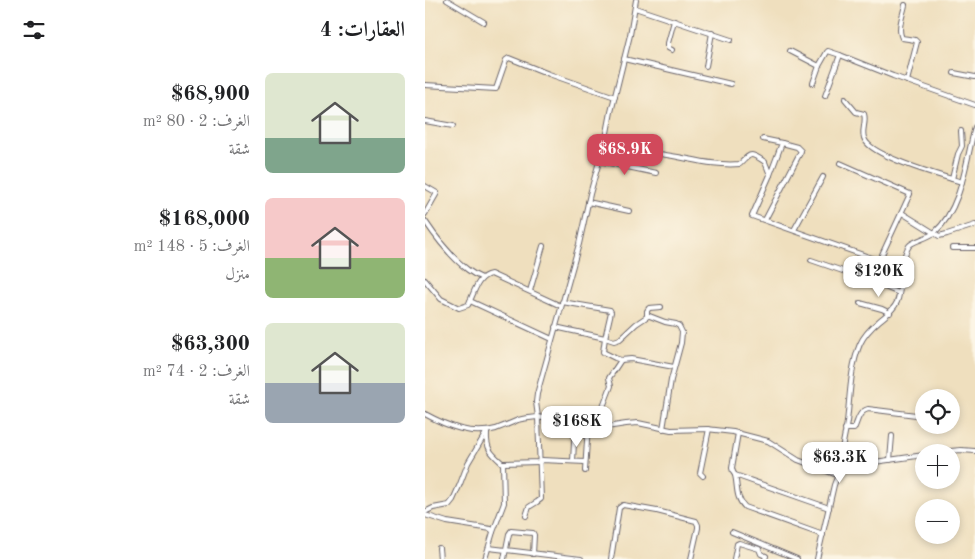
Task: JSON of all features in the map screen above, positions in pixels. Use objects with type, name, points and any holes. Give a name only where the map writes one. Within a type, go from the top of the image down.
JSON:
[{"type":"street","points":[[447,0],[484,22]]},
{"type":"street","points":[[526,516],[529,508],[541,499],[536,397],[579,244],[624,59],[636,0]]},
{"type":"street","points":[[905,6],[900,35],[902,38],[917,42],[907,81]]},
{"type":"street","points":[[635,8],[731,40]]},
{"type":"street","points":[[672,50],[668,48],[668,43],[674,21]]},
{"type":"street","points":[[707,66],[712,33]]},
{"type":"street","points":[[789,51],[819,66]]},
{"type":"street","points":[[813,83],[827,51],[975,105]]},
{"type":"street","points":[[825,96],[840,55]]},
{"type":"street","points":[[425,85],[496,89],[506,60],[509,58],[615,97]]},
{"type":"street","points":[[624,59],[731,84]]},
{"type":"street","points":[[954,72],[975,76]]},
{"type":"street","points":[[845,99],[856,112],[864,114],[866,118],[863,135],[868,145],[912,167],[962,182]]},
{"type":"street","points":[[425,121],[453,126]]},
{"type":"street","points":[[817,559],[837,475],[858,349],[869,331],[879,320],[890,313],[897,301],[904,260],[909,246],[935,233],[954,205],[962,182],[975,127]]},
{"type":"street","points":[[952,179],[958,154],[962,146],[961,131]]},
{"type":"street","points":[[763,139],[797,147],[801,151],[765,220]]},
{"type":"street","points":[[782,143],[752,216],[903,269]]},
{"type":"street","points":[[603,146],[620,147],[715,164],[740,164],[747,156],[751,155],[765,162],[770,175]]},
{"type":"street","points":[[599,161],[655,174]]},
{"type":"street","points":[[840,162],[910,194],[879,260]]},
{"type":"street","points":[[794,230],[823,177]]},
{"type":"street","points":[[425,186],[437,193],[425,214]]},
{"type":"street","points":[[588,202],[629,212]]},
{"type":"street","points":[[902,213],[939,236],[975,225]]},
{"type":"street","points":[[425,221],[455,258],[468,271],[482,278]]},
{"type":"street","points":[[530,291],[543,246]]},
{"type":"street","points":[[953,248],[975,248]]},
{"type":"street","points":[[811,260],[899,293]]},
{"type":"street","points":[[425,280],[441,299],[459,308],[467,306],[482,278],[487,274],[491,274],[561,304],[610,310],[603,352],[621,360],[631,359],[674,367]]},
{"type":"street","points":[[470,300],[552,339]]},
{"type":"street","points":[[860,303],[890,313]]},
{"type":"street","points":[[648,316],[647,310],[649,308],[661,307]]},
{"type":"street","points":[[555,327],[614,341],[620,339],[648,316],[676,324],[682,332],[681,343],[674,367],[663,429]]},
{"type":"street","points":[[600,428],[603,407],[611,387],[609,378],[621,360]]},
{"type":"street","points":[[845,429],[852,430],[855,428],[860,414],[868,409],[915,415]]},
{"type":"street","points":[[425,414],[445,424],[473,432],[487,431],[517,421],[537,417],[600,428],[638,423],[671,430],[709,429],[739,433],[768,441],[798,460],[837,475]]},
{"type":"street","points":[[573,461],[575,425]]},
{"type":"street","points":[[585,471],[588,426]]},
{"type":"street","points":[[703,476],[700,473],[709,429]]},
{"type":"street","points":[[485,559],[504,503],[502,463],[486,444],[487,431]]},
{"type":"street","points":[[425,512],[433,508],[449,506],[468,463],[487,431]]},
{"type":"street","points":[[739,433],[732,468],[739,500],[745,506],[823,535]]},
{"type":"street","points":[[890,460],[892,436]]},
{"type":"street","points":[[960,450],[975,451]]},
{"type":"street","points":[[837,475],[848,467],[915,456]]},
{"type":"street","points":[[502,463],[539,462],[541,460],[585,462]]},
{"type":"street","points":[[735,475],[829,508]]},
{"type":"street","points":[[611,559],[619,508],[623,506],[657,511],[694,520],[698,528],[691,559]]},
{"type":"street","points":[[425,515],[447,522],[491,529],[493,532]]},
{"type":"street","points":[[503,559],[510,531],[532,532],[534,535],[533,554]]},
{"type":"street","points":[[732,532],[797,559]]},
{"type":"street","points":[[734,559],[737,544],[739,543],[759,549],[761,554],[766,556],[765,559]]},
{"type":"street","points":[[439,548],[440,559]]},
{"type":"street","points":[[489,548],[548,557],[581,559]]},
{"type":"street","points":[[525,559],[526,553]]}]
